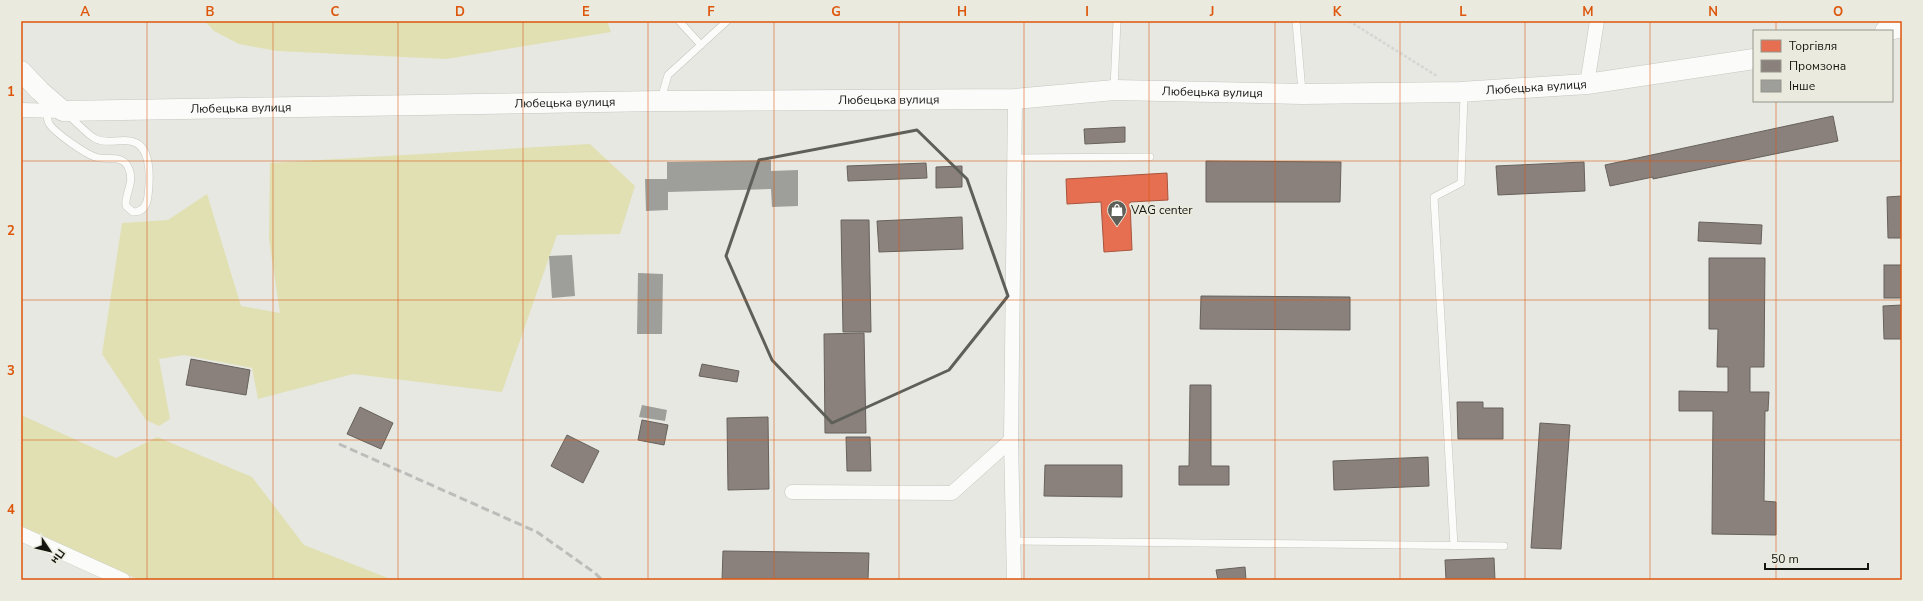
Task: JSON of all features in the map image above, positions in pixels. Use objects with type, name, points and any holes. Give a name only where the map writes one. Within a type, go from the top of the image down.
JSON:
[{"type":"main road","points":[[1889,30],[1902,27]]},
{"type":"main road","name":"Любецька вулиця","points":[[55,111],[660,101],[1015,99],[1114,90],[1302,94],[1462,92],[1587,84],[1753,59]]},
{"type":"main road","points":[[21,71],[40,91],[55,111]]},
{"type":"street","points":[[1587,84],[1597,21]]},
{"type":"street","points":[[1014,580],[1011,440],[1015,99]]},
{"type":"street","name":"Любецька вулиця","points":[[21,110],[55,111]]},
{"type":"street","points":[[792,492],[952,493],[1011,440]]},
{"type":"street","points":[[21,534],[123,580]]},
{"type":"lane","points":[[679,21],[701,45]]},
{"type":"lane","points":[[660,101],[668,74],[727,21]]},
{"type":"lane","points":[[1114,90],[1116,21]]},
{"type":"lane","points":[[1296,21],[1302,94]]},
{"type":"lane","points":[[1454,546],[1434,197],[1462,183],[1462,92]]},
{"type":"lane","points":[[55,111],[96,139],[105,141],[129,141],[137,143],[143,149],[147,156],[149,192],[146,205],[142,210],[133,212],[126,206],[126,197],[131,187],[130,172],[125,163],[117,158],[98,158],[81,150],[50,125],[47,119],[55,111]]},
{"type":"lane","points":[[1014,158],[1150,157]]},
{"type":"lane","points":[[1013,541],[1504,546]]},
{"type":"path","points":[[1349,21],[1422,65],[1462,92]]},
{"type":"highlighted area","points":[[917,130],[967,179],[1008,296],[949,370],[832,423],[772,360],[726,256],[759,160]]},
{"type":"green space","points":[[205,21],[607,21],[611,32],[446,59],[277,51],[239,44],[214,31]]},
{"type":"green space","points":[[590,144],[635,186],[620,234],[557,235],[502,392],[353,374],[258,399],[252,368],[184,355],[159,359],[170,419],[159,426],[146,420],[102,354],[122,223],[168,220],[207,194],[241,306],[280,313],[269,239],[270,163]]},
{"type":"green space","points":[[21,415],[116,458],[157,437],[252,477],[304,545],[393,580],[139,580],[21,526]]},
{"type":"building: Торгівля","name":"VAG center","points":[[1167,173],[1168,200],[1130,202],[1132,250],[1104,252],[1101,202],[1067,204],[1066,179]]},
{"type":"building: Промзона","points":[[1833,116],[1838,141],[1653,179],[1653,177],[1610,186],[1605,165]]},
{"type":"building: Промзона","points":[[1125,127],[1125,142],[1085,144],[1084,129]]},
{"type":"building: Промзона","points":[[1206,161],[1341,162],[1340,202],[1206,202]]},
{"type":"building: Промзона","points":[[1584,162],[1585,191],[1498,195],[1496,166]]},
{"type":"building: Промзона","points":[[926,163],[927,178],[848,181],[847,166]]},
{"type":"building: Промзона","points":[[962,166],[962,187],[936,188],[936,167]]},
{"type":"building: Промзона","points":[[1902,196],[1902,238],[1888,238],[1887,197]]},
{"type":"building: Промзона","points":[[962,217],[963,249],[879,252],[877,221]]},
{"type":"building: Промзона","points":[[841,220],[869,220],[871,332],[843,332]]},
{"type":"building: Промзона","points":[[1699,222],[1762,225],[1761,244],[1698,241]]},
{"type":"building: Промзона","points":[[1709,258],[1765,258],[1764,367],[1750,367],[1750,392],[1769,392],[1768,411],[1765,411],[1764,501],[1776,502],[1776,535],[1712,534],[1713,411],[1679,411],[1679,391],[1728,392],[1728,367],[1717,367],[1718,329],[1709,329]]},
{"type":"building: Промзона","points":[[1884,265],[1902,265],[1902,298],[1884,298]]},
{"type":"building: Промзона","points":[[1201,296],[1350,297],[1350,330],[1200,329]]},
{"type":"building: Промзона","points":[[1902,305],[1902,339],[1884,339],[1883,306]]},
{"type":"building: Промзона","points":[[864,333],[866,433],[825,433],[824,334]]},
{"type":"building: Промзона","points":[[191,359],[250,370],[246,395],[186,385]]},
{"type":"building: Промзона","points":[[702,364],[739,371],[737,382],[699,376]]},
{"type":"building: Промзона","points":[[1190,385],[1211,385],[1211,466],[1229,466],[1229,485],[1179,485],[1179,466],[1189,466]]},
{"type":"building: Промзона","points":[[1457,402],[1483,402],[1483,408],[1503,408],[1503,439],[1458,439]]},
{"type":"building: Промзона","points":[[360,407],[393,423],[381,449],[347,434]]},
{"type":"building: Промзона","points":[[768,417],[769,489],[728,490],[727,418]]},
{"type":"building: Промзона","points":[[642,420],[668,425],[664,445],[638,440]]},
{"type":"building: Промзона","points":[[1540,423],[1570,425],[1561,549],[1531,548]]},
{"type":"building: Промзона","points":[[567,435],[599,451],[583,483],[551,466]]},
{"type":"building: Промзона","points":[[846,437],[870,437],[871,471],[847,471]]},
{"type":"building: Промзона","points":[[1428,457],[1429,486],[1334,490],[1333,461]]},
{"type":"building: Промзона","points":[[1045,465],[1122,465],[1122,497],[1044,496]]},
{"type":"building: Промзона","points":[[723,551],[869,553],[868,580],[722,580]]},
{"type":"building: Промзона","points":[[1494,558],[1495,580],[1446,580],[1445,560]]},
{"type":"building: Промзона","points":[[1245,567],[1246,580],[1218,580],[1216,570]]},
{"type":"building: Інше","points":[[771,160],[771,171],[798,170],[798,206],[772,207],[771,189],[668,192],[668,210],[646,211],[645,179],[667,179],[667,162]]},
{"type":"building: Інше","points":[[572,255],[575,296],[552,298],[549,256]]},
{"type":"building: Інше","points":[[638,273],[663,274],[662,334],[637,334]]},
{"type":"building: Інше","points":[[642,405],[667,410],[665,421],[639,417]]},
{"type":"railway","points":[[339,444],[537,532],[595,573],[602,580]]},
{"type":"place","name":"VAG center","points":[[1117,227]]}]
